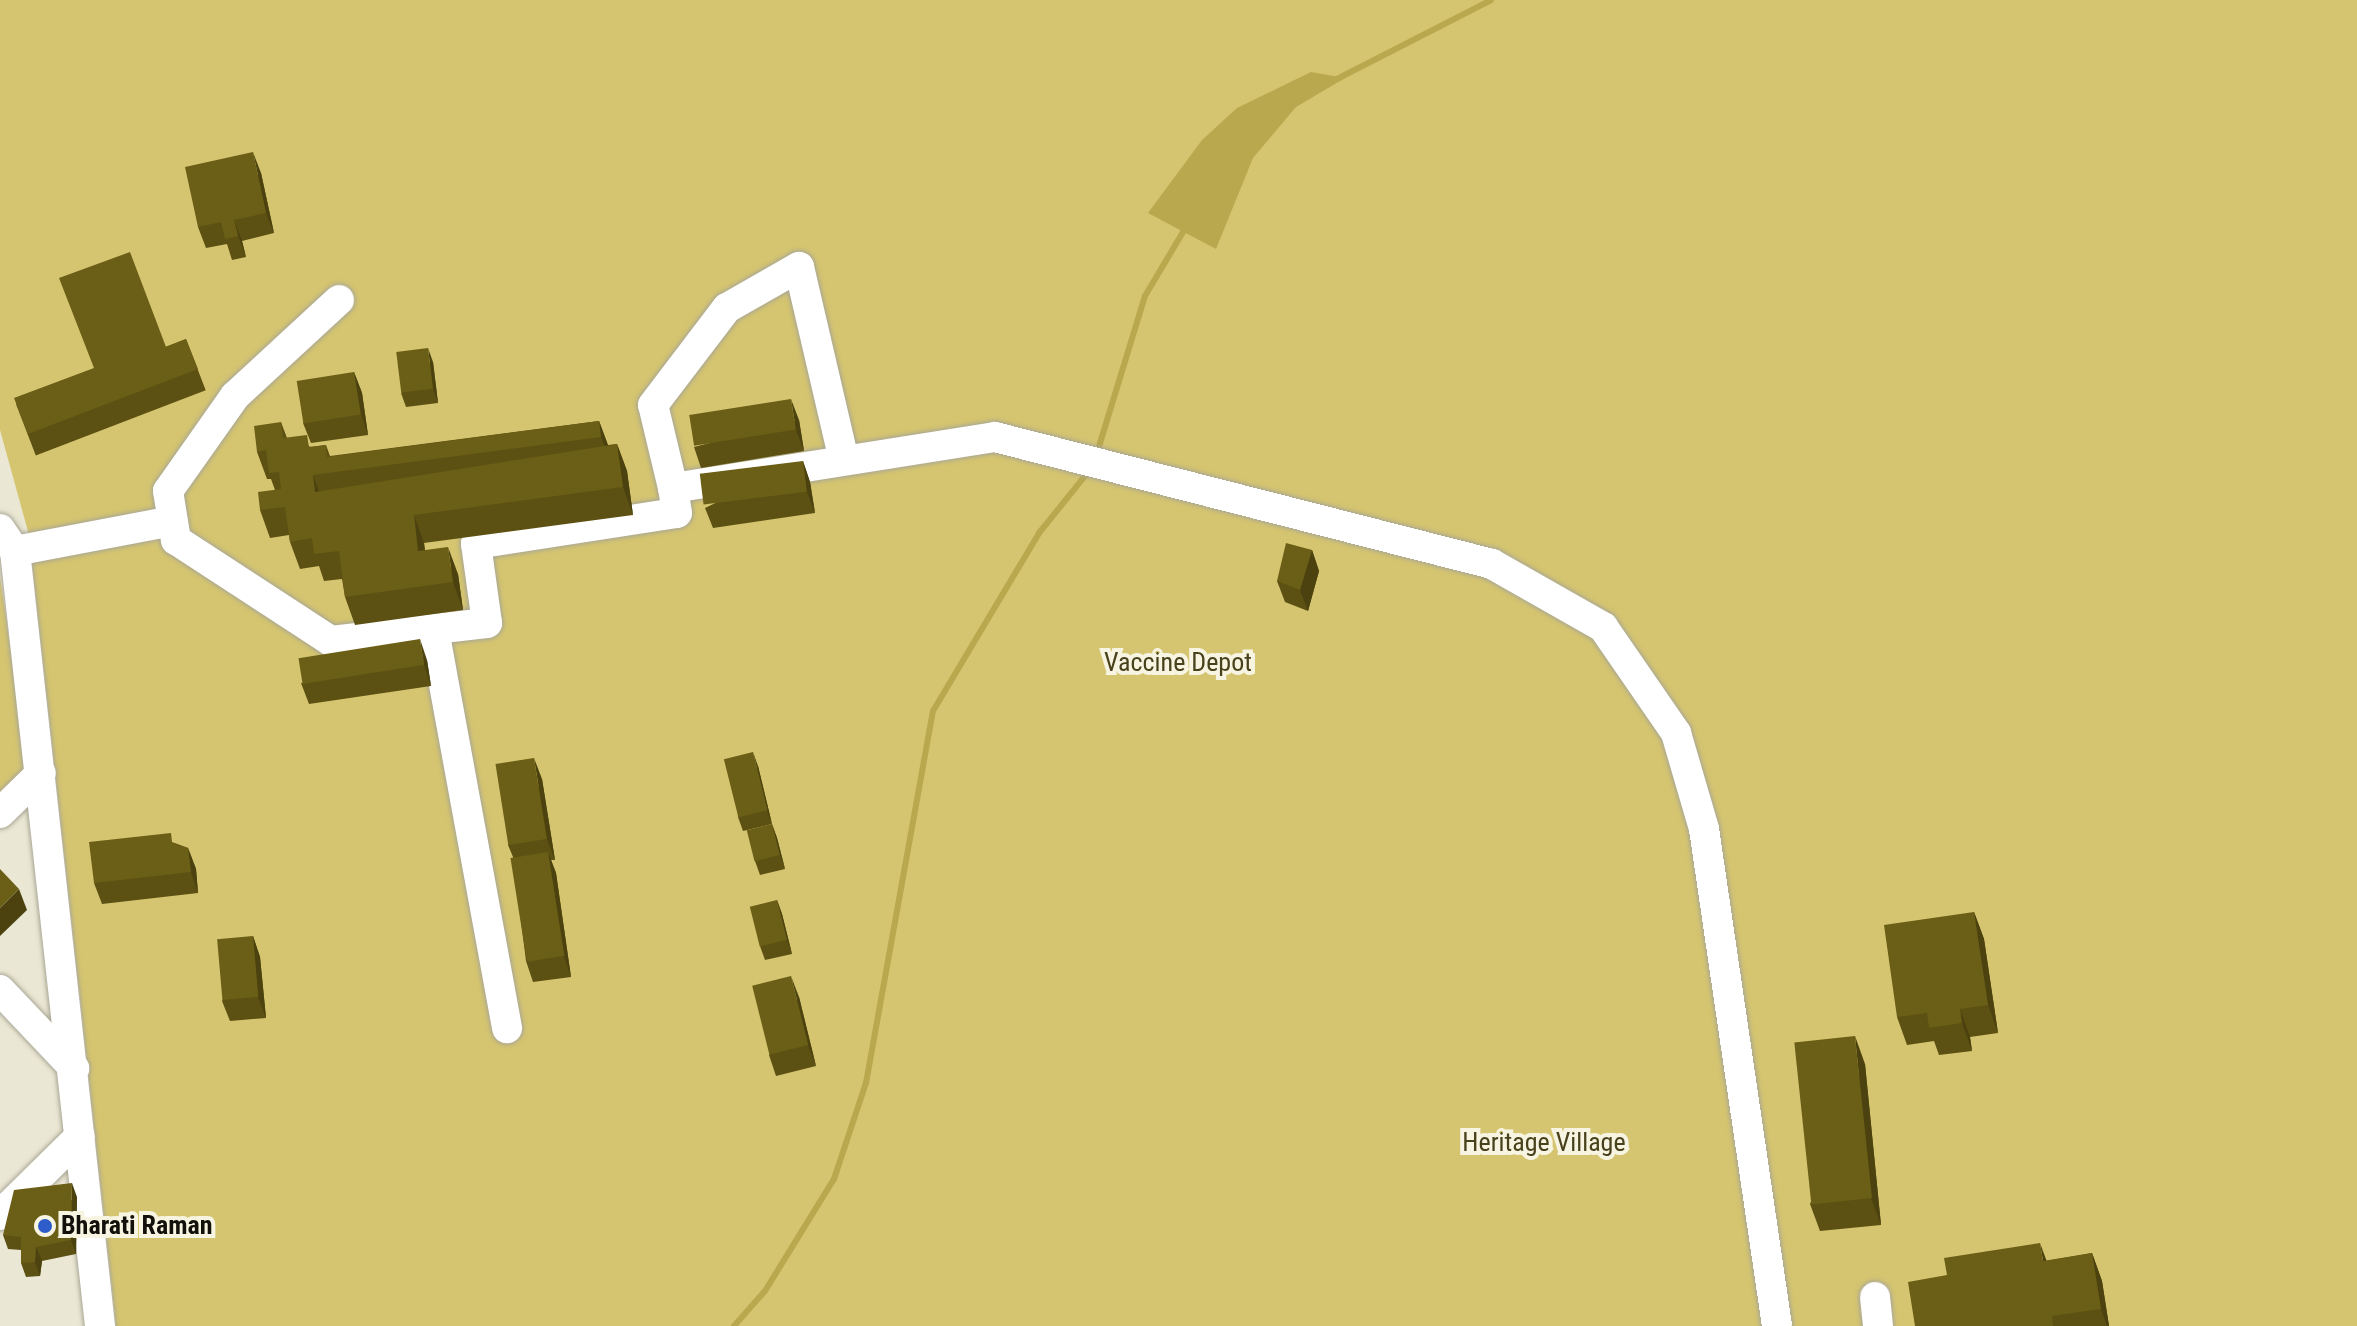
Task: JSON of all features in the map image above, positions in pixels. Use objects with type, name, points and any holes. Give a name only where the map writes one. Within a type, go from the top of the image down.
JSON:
[{"type":"street","points":[[339,300],[235,396],[168,491],[176,540],[331,641],[487,623],[476,544],[677,513],[653,405],[727,308],[799,267],[844,460]]},
{"type":"street","points":[[673,488],[995,437],[1492,564],[1603,627],[1676,733],[1704,829],[1777,1326]]},
{"type":"street","points":[[100,1326],[41,773],[8,540],[172,521]]},
{"type":"street","points":[[434,630],[507,1028]]},
{"type":"street","points":[[0,813],[41,773]]},
{"type":"street","points":[[0,990],[74,1068]]},
{"type":"street","points":[[0,1215],[80,1136]]},
{"type":"green space","name":"Vaccine Depot","points":[[0,0],[2357,0],[2357,1326],[116,1326],[29,535],[0,430]]},
{"type":"green space","points":[[0,577],[28,769],[0,796]]},
{"type":"shaded area","points":[[1311,72],[1345,78],[1296,107],[1253,158],[1216,249],[1148,213],[1202,140],[1237,108]]},
{"type":"building","points":[[253,152],[266,213],[234,220],[238,236],[225,239],[221,222],[198,227],[185,167]]},
{"type":"building","points":[[130,252],[166,347],[186,339],[198,369],[28,434],[14,398],[94,368],[59,278]]},
{"type":"building","points":[[428,348],[433,389],[401,393],[396,352]]},
{"type":"building","points":[[354,372],[361,414],[303,424],[297,381]]},
{"type":"building","points":[[791,399],[796,430],[694,446],[689,415]]},
{"type":"building","points":[[599,421],[601,437],[313,475],[315,492],[617,444],[623,487],[414,515],[418,551],[448,547],[453,582],[345,597],[339,551],[314,554],[312,538],[290,542],[285,507],[260,510],[258,492],[281,489],[279,472],[269,473],[266,450],[257,452],[254,426],[281,422],[283,438],[307,435],[309,447],[326,445],[327,457]]},
{"type":"building","points":[[803,461],[807,492],[704,504],[700,474]]},
{"type":"building","points":[[1286,543],[1312,550],[1300,590],[1277,581]]},
{"type":"building","points":[[420,639],[424,665],[303,684],[299,658]]},
{"type":"building","points":[[753,752],[768,810],[738,817],[724,759]]},
{"type":"building","points":[[534,758],[547,839],[508,845],[495,764]]},
{"type":"building","points":[[772,824],[780,855],[755,861],[747,830]]},
{"type":"building","points":[[171,833],[172,842],[188,848],[191,872],[94,883],[89,842]]},
{"type":"building","points":[[548,852],[564,956],[527,962],[510,858]]},
{"type":"building","points":[[0,869],[19,889],[0,908]]},
{"type":"building","points":[[777,900],[787,940],[760,947],[750,907]]},
{"type":"building","points":[[1974,912],[1988,1005],[1960,1009],[1962,1023],[1929,1028],[1927,1013],[1897,1017],[1884,925]]},
{"type":"building","points":[[253,936],[258,997],[222,1000],[217,939]]},
{"type":"building","points":[[791,976],[808,1045],[769,1055],[752,986]]},
{"type":"building","points":[[1855,1036],[1872,1198],[1811,1204],[1794,1042]]},
{"type":"building","name":"Bharati Raman","points":[[72,1183],[71,1240],[36,1247],[35,1262],[21,1263],[21,1237],[3,1235],[14,1190]]},
{"type":"building","points":[[2040,1243],[2043,1261],[2092,1253],[2101,1309],[2052,1316],[2053,1326],[1915,1326],[1908,1282],[1947,1275],[1944,1258]]},
{"type":"waterway","points":[[1335,80],[1491,0]]},
{"type":"waterway","points":[[1097,453],[1145,296],[1186,227]]},
{"type":"waterway","points":[[734,1326],[765,1291],[834,1179],[866,1083],[933,711],[1039,533],[1089,471]]},
{"type":"place","name":"Bharati Raman","points":[[45,1226]]},
{"type":"park label","name":"Heritage Village","points":[[1544,1143]]}]
